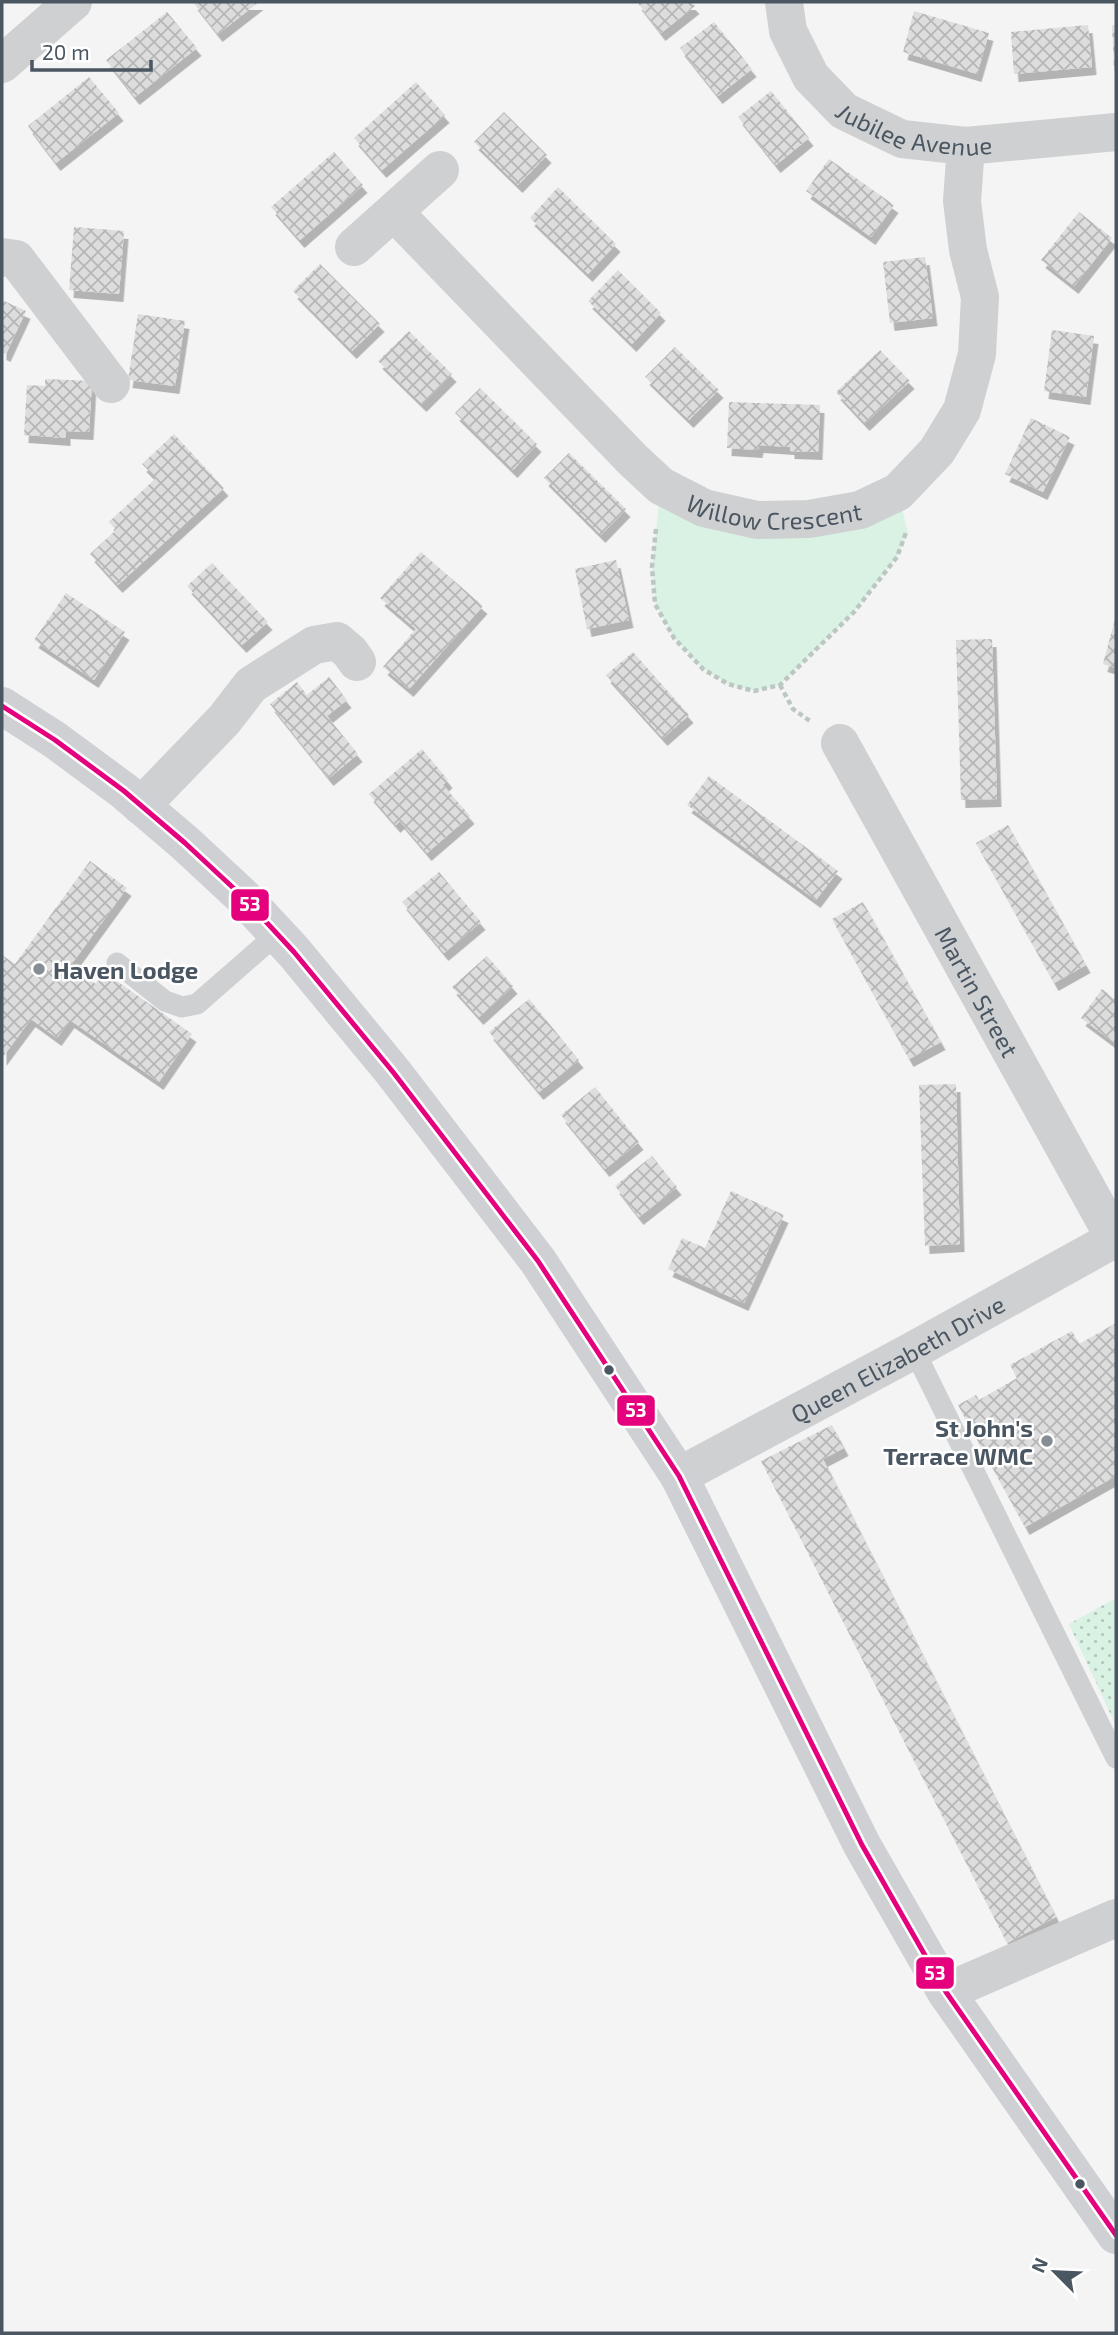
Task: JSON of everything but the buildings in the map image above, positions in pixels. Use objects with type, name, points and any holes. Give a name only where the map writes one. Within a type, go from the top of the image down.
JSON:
[{"type":"street","points":[[2,64],[73,2]]},
{"type":"street","name":"Jubilee Avenue","points":[[784,2],[788,31],[811,77],[844,111],[902,139],[966,146],[1116,132]]},
{"type":"street","name":"Willow Crescent","points":[[394,212],[661,486],[705,508],[757,520],[808,519],[860,510],[898,492],[937,451],[962,411],[977,354],[980,298],[968,250],[962,201],[966,146]]},
{"type":"street","points":[[354,247],[440,170]]},
{"type":"street","points":[[2,257],[16,259],[111,384]]},
{"type":"street","points":[[141,806],[224,720],[251,685],[314,645],[337,641],[357,662]]},
{"type":"street","points":[[2,706],[55,740],[141,806],[232,887],[277,933],[393,1073],[538,1261],[679,1476],[862,1845],[946,1992],[1116,2235]]},
{"type":"street","name":"Martin Street","points":[[840,743],[1115,1239]]},
{"type":"street","name":"Queen Elizabeth Drive","points":[[679,1476],[1115,1239]]},
{"type":"street","points":[[946,1992],[1116,1918]]},
{"type":"lane","points":[[117,963],[165,1000],[182,1007],[197,1004],[277,933]]},
{"type":"lane","points":[[914,1350],[1116,1758]]},
{"type":"path","points":[[661,486],[652,567],[655,604],[674,638],[704,669],[727,684],[754,691],[780,685],[854,612],[897,557],[908,533],[898,492]]},
{"type":"green space","points":[[661,486],[757,520],[898,492],[908,533],[897,557],[854,612],[780,685],[754,691],[728,684],[703,669],[674,638],[655,604],[652,567]]},
{"type":"green space","points":[[1116,1598],[1116,1726],[1069,1624]]},
{"type":"transit line","name":"53","points":[[2,706],[55,740],[124,791],[242,896],[294,952],[393,1072],[538,1261],[679,1476],[862,1845],[946,1992],[1116,2235]]},
{"type":"place","name":"Haven Lodge","points":[[39,969]]},
{"type":"place","name":"St John's Terrace WMC","points":[[1047,1441]]}]
